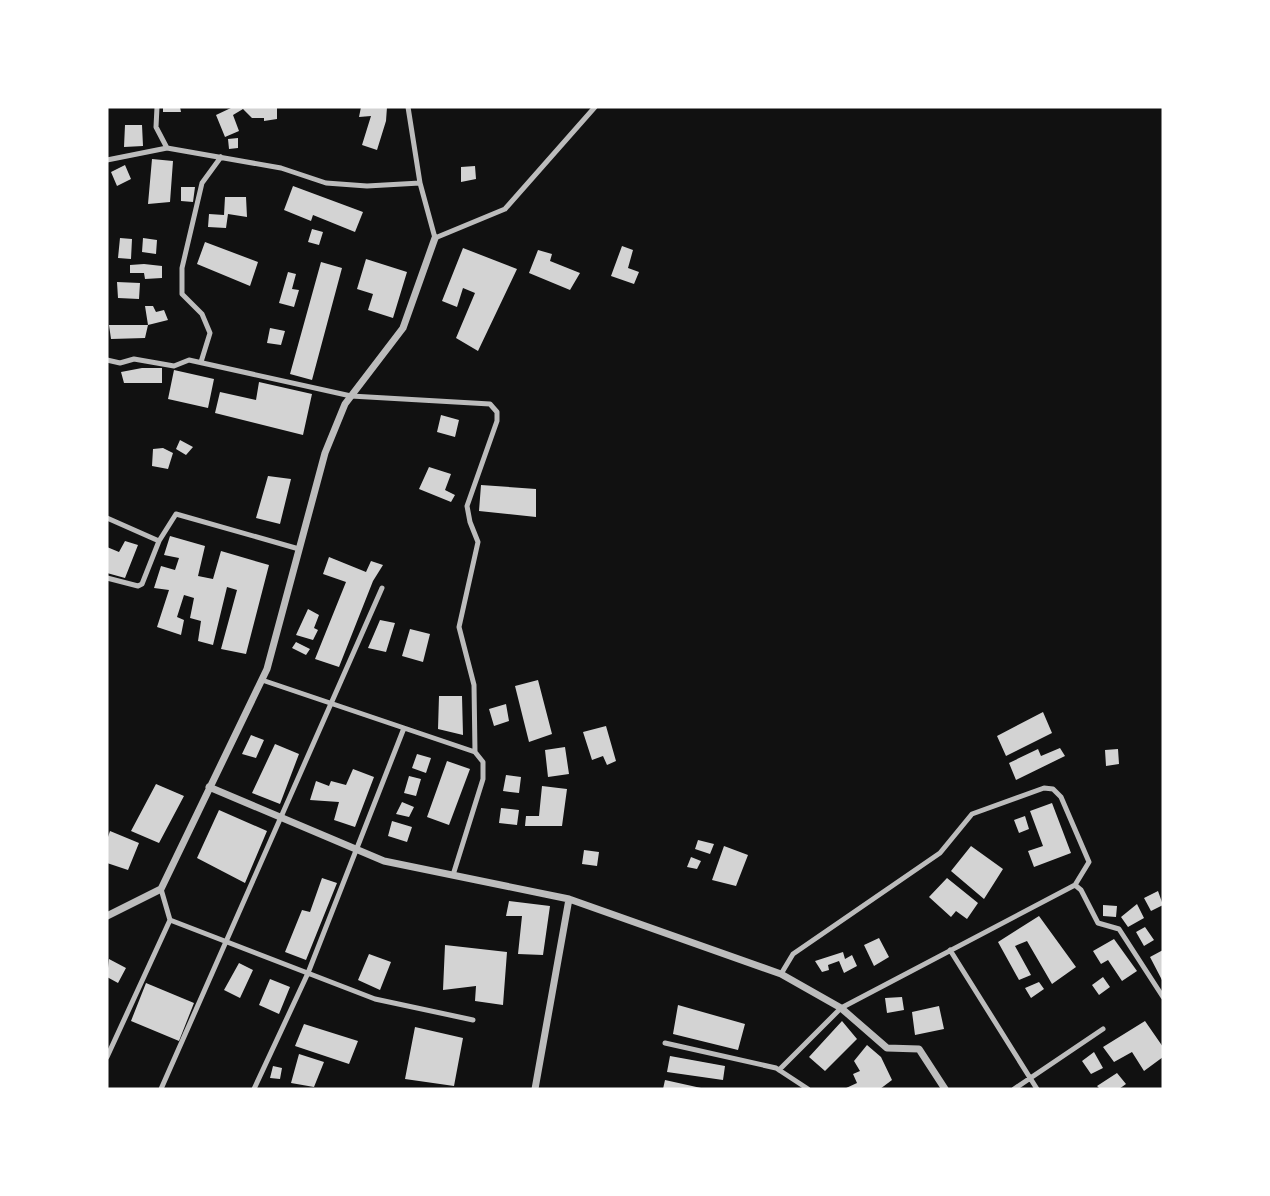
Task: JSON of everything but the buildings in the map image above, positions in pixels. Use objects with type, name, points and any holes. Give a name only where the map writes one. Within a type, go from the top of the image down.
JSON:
[{"type":"street","points":[[107,916],[161,889],[267,669],[325,453],[351,396],[403,328],[435,238]]},
{"type":"street","points":[[209,787],[384,861],[569,899],[781,974],[841,1008],[887,1048],[919,1049],[946,1089]]},
{"type":"street","points":[[535,1089],[569,899]]},
{"type":"lane","points":[[157,107],[156,127],[167,148]]},
{"type":"lane","points":[[408,107],[420,183],[435,238],[505,209],[595,107]]},
{"type":"lane","points":[[107,160],[167,148],[281,168],[326,183],[367,186],[420,183]]},
{"type":"lane","points":[[201,362],[210,334],[202,314],[182,294],[181,268],[202,183],[221,157]]},
{"type":"lane","points":[[107,360],[120,363],[134,359],[174,366],[189,360],[351,396],[490,404],[497,412],[497,421],[467,506],[478,542],[459,627],[474,685],[475,752]]},
{"type":"lane","points":[[107,578],[138,586],[142,584],[159,541],[176,514],[299,549]]},
{"type":"lane","points":[[107,518],[159,541]]},
{"type":"lane","points":[[161,1089],[382,588]]},
{"type":"lane","points":[[262,680],[475,752],[483,762],[483,779],[453,875]]},
{"type":"lane","points":[[254,1089],[308,973],[404,728]]},
{"type":"lane","points":[[779,1070],[841,1008],[1075,885],[1089,862],[1061,797],[1053,789],[1044,788],[972,814],[940,853],[793,954],[781,974]]},
{"type":"lane","points":[[1075,885],[1082,890],[1098,923],[1119,929],[1163,997]]},
{"type":"lane","points":[[107,1057],[170,920],[161,889]]},
{"type":"lane","points":[[170,920],[375,999],[473,1020]]},
{"type":"lane","points":[[950,950],[1037,1089]]},
{"type":"lane","points":[[1014,1089],[1103,1029]]},
{"type":"lane","points":[[665,1043],[779,1070],[808,1089]]}]
